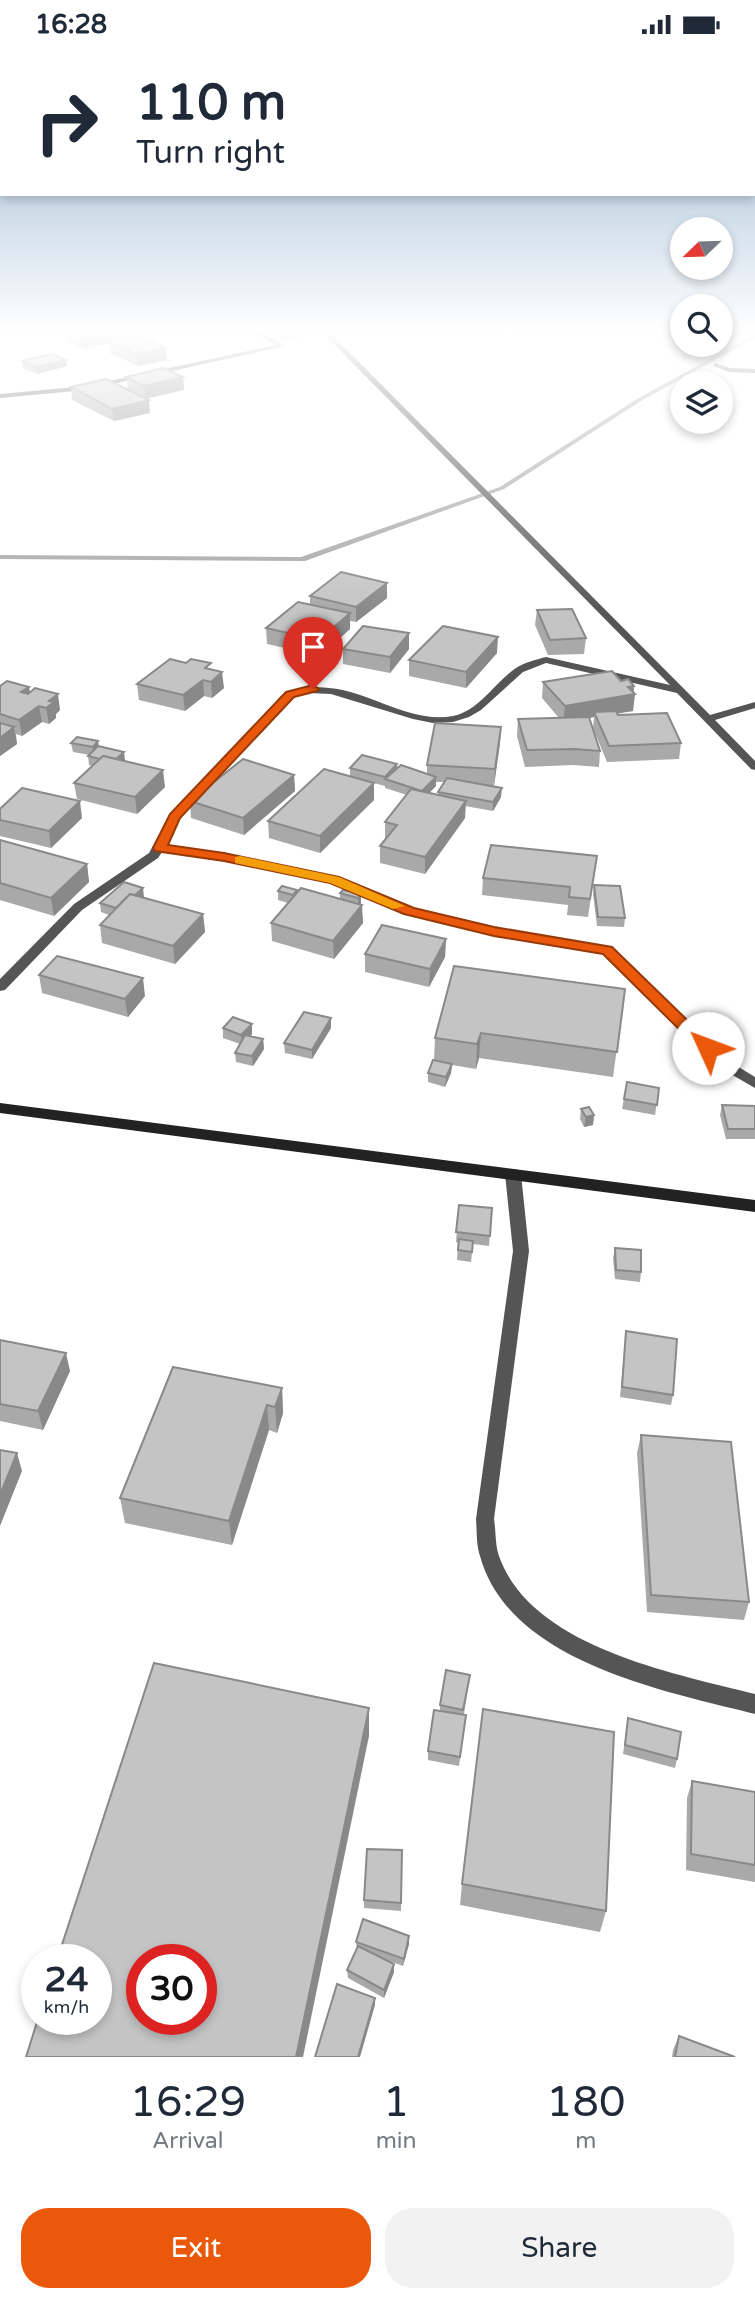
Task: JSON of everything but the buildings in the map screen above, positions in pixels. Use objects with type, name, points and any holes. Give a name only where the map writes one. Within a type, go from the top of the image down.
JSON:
[{"type":"main road","points":[[0,1108],[755,1206]]},
{"type":"street","points":[[419,426],[755,767]]},
{"type":"street","points":[[0,987],[78,907],[154,855],[174,817],[290,695],[301,691],[326,689],[433,719],[453,719],[468,714],[519,669],[531,662],[546,660],[678,690]]},
{"type":"street","points":[[707,719],[755,705]]},
{"type":"street","points":[[160,848],[224,857],[334,880],[409,911],[494,932],[607,950],[727,1066],[755,1083]]},
{"type":"street","points":[[513,1174],[521,1251],[485,1519],[490,1560],[509,1595],[538,1626],[583,1650],[645,1675],[755,1704]]},
{"type":"waterway","points":[[0,557],[302,559],[502,488],[599,426]]},
{"type":"slow traffic","points":[[240,860],[334,880],[398,906]]},
{"type":"route","points":[[313,689],[290,695],[174,817],[160,848],[224,857],[334,880],[409,911],[494,932],[607,950],[708,1048]]}]
